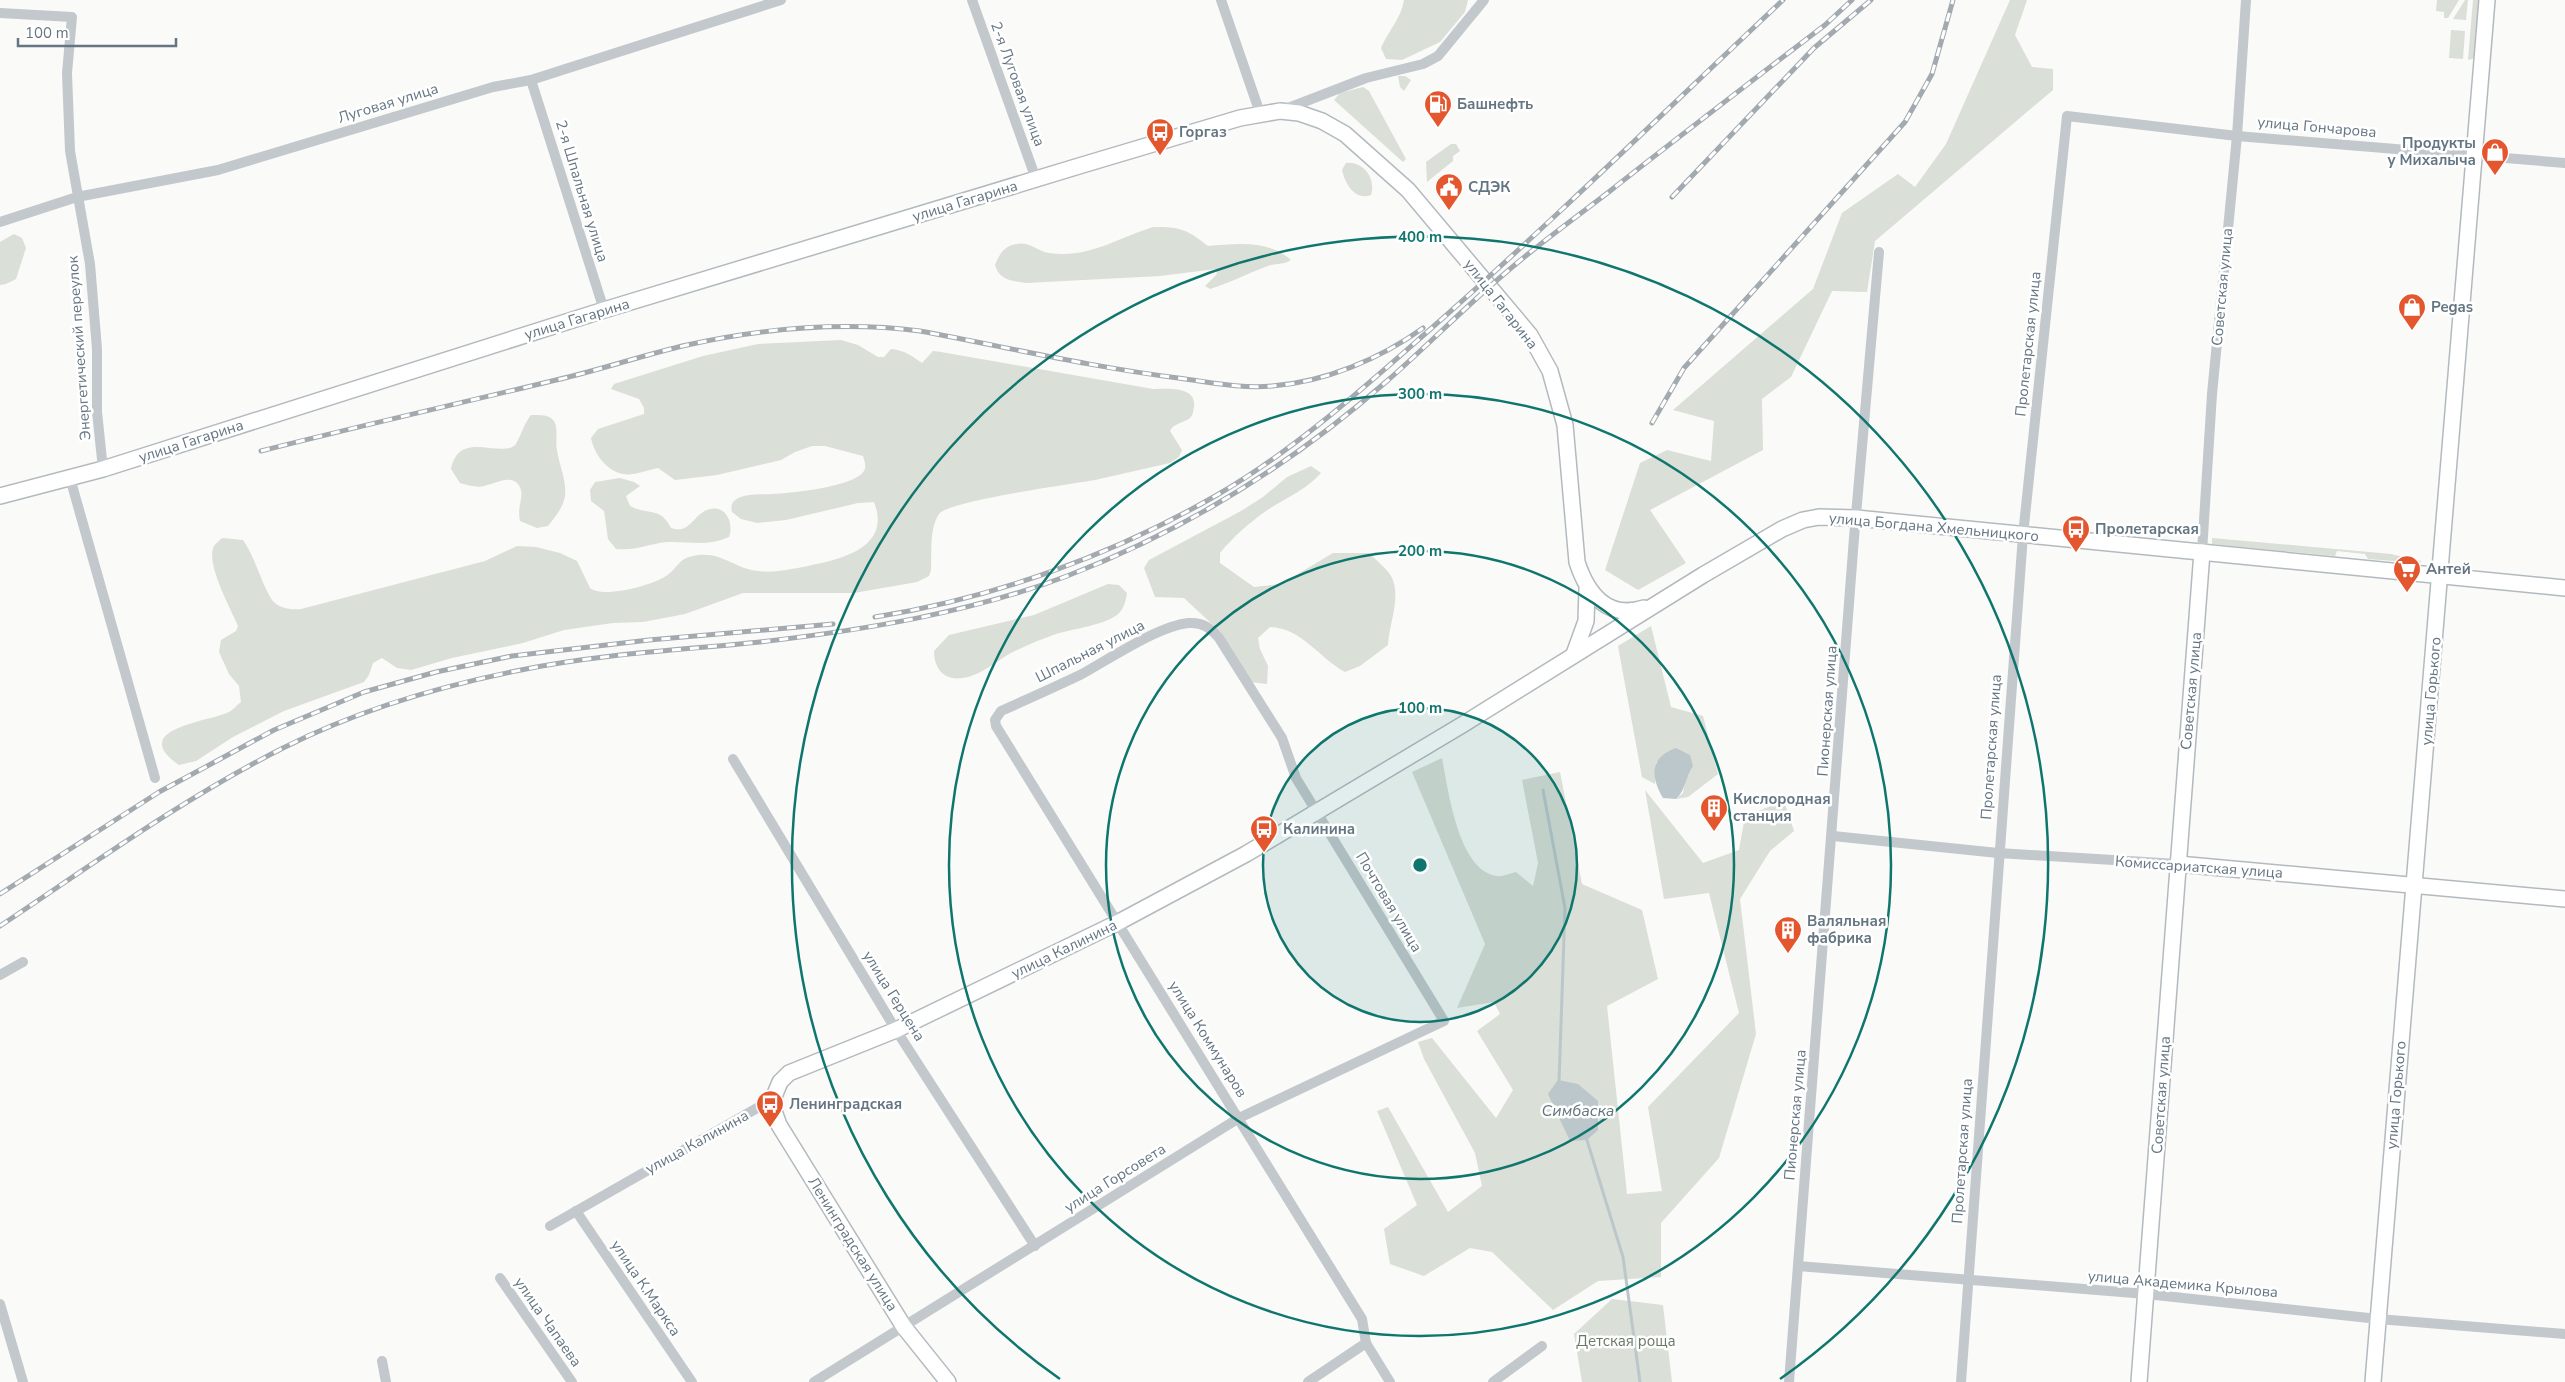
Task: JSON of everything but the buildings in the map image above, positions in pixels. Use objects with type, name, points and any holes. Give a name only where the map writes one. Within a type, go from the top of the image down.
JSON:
[{"type":"street","name":"Луговая улица","points":[[0,222],[77,196],[218,170],[493,87],[531,80],[780,0]]},
{"type":"street","name":"2-я Луговая улица","points":[[972,0],[1036,179]]},
{"type":"street","points":[[1221,0],[1260,113]]},
{"type":"street","points":[[1280,111],[1366,78],[1424,64],[1438,56],[1484,0]]},
{"type":"street","name":"Советская улица","points":[[2139,1382],[2202,552],[2212,394],[2237,136],[2246,0]]},
{"type":"street","name":"улица Горького","points":[[2373,1382],[2441,576],[2487,0]]},
{"type":"street","name":"Энергетический переулок","points":[[0,13],[72,17],[67,73],[70,151],[90,264],[97,349],[97,412],[103,469]]},
{"type":"street","name":"2-я Шпальная улица","points":[[531,80],[604,310]]},
{"type":"street","name":"улица Гагарина","points":[[0,496],[103,469],[604,310],[1036,179],[1260,113],[1280,111],[1299,113],[1322,121],[1345,134],[1408,190],[1530,335],[1550,371],[1560,402],[1569,455],[1577,562],[1587,589],[1604,604],[1615,609],[1638,610],[1652,605]]},
{"type":"street","name":"улица Гончарова","points":[[2067,116],[2237,136],[2565,163]]},
{"type":"street","name":"Пролетарская улица","points":[[1961,1382],[1998,853],[2023,535],[2067,116]]},
{"type":"street","name":"Пионерская улица","points":[[1788,1382],[1833,836],[1856,518],[1879,252]]},
{"type":"street","points":[[70,478],[155,778]]},
{"type":"street","name":"улица Богдана Хмельницкого","points":[[1652,605],[1782,529],[1803,520],[1819,517],[1856,518],[2565,588]]},
{"type":"street","points":[[1574,654],[1586,621],[1587,589]]},
{"type":"street","name":"улица Калинина","points":[[550,1226],[773,1099],[780,1082],[789,1073],[896,1030],[1117,923],[1246,854],[1318,813],[1652,605]]},
{"type":"street","name":"Шпальная улица","points":[[997,715],[1166,629],[1188,623],[1200,624]]},
{"type":"street","name":"Почтовая улица","points":[[1200,624],[1210,628],[1219,638],[1282,738],[1296,778],[1444,1021]]},
{"type":"street","name":"улица Коммунаров","points":[[997,715],[996,726],[1362,1319],[1366,1343],[1390,1382]]},
{"type":"street","name":"улица Герцена","points":[[732,759],[896,1030],[1034,1246]]},
{"type":"street","name":"Комиссариатская улица","points":[[1833,836],[1998,853],[2178,864],[2565,899]]},
{"type":"street","points":[[0,975],[23,962]]},
{"type":"street","name":"улица Горсовета","points":[[819,1381],[1239,1118],[1444,1021]]},
{"type":"street","name":"Ленинградская улица","points":[[773,1099],[774,1111],[779,1125],[904,1327],[948,1382]]},
{"type":"street","name":"улица К.Маркса","points":[[576,1210],[692,1382]]},
{"type":"street","name":"улица Академика Крылова","points":[[1798,1266],[2146,1294],[2378,1319],[2565,1334]]},
{"type":"street","name":"улица Чапаева","points":[[500,1278],[572,1382]]},
{"type":"street","points":[[0,1304],[23,1382]]},
{"type":"street","points":[[1308,1382],[1366,1343]]},
{"type":"street","points":[[1493,1382],[1542,1346]]},
{"type":"street","points":[[382,1361],[386,1382]]},
{"type":"green space","points":[[1404,0],[1468,0],[1465,12],[1440,42],[1402,60],[1386,59],[1381,48],[1400,13]]},
{"type":"green space","points":[[2010,0],[2027,0],[2015,35],[2032,67],[2053,69],[2053,90],[1875,241],[1867,292],[1832,291],[1791,377],[1762,399],[1763,450],[1650,510],[1686,563],[1638,590],[1605,570],[1640,463],[1667,450],[1711,461],[1714,421],[1673,410],[1813,289],[1842,213],[1898,174],[1915,187],[1946,144]]},
{"type":"green space","points":[[2437,0],[2459,0],[2448,18],[2444,18],[2444,12],[2436,11]]},
{"type":"green space","points":[[2465,0],[2468,0],[2466,20],[2453,19]]},
{"type":"green space","points":[[2473,0],[2481,0],[2476,58],[2468,60]]},
{"type":"green space","points":[[2451,30],[2465,31],[2463,59],[2449,58]]},
{"type":"green space","points":[[1398,76],[1405,76],[1411,80],[1404,91],[1400,87]]},
{"type":"green space","points":[[1363,87],[1369,91],[1406,159],[1403,162],[1334,100],[1340,93]]},
{"type":"green space","points":[[1451,144],[1456,144],[1460,151],[1453,156],[1453,161],[1427,182],[1426,162]]},
{"type":"green space","points":[[1346,163],[1358,165],[1367,172],[1372,183],[1371,195],[1360,195],[1351,190],[1342,170]]},
{"type":"green space","points":[[1153,227],[1183,230],[1208,246],[1251,244],[1262,246],[1282,253],[1291,260],[1286,263],[1268,266],[1210,289],[1205,286],[1217,274],[1216,269],[1160,276],[1026,283],[1003,277],[995,265],[998,258],[1008,247],[1016,244],[1029,245],[1049,253],[1076,253],[1102,246]]},
{"type":"green space","points":[[14,234],[22,238],[26,248],[16,279],[0,285],[0,242]]},
{"type":"green space","points":[[841,340],[858,345],[878,357],[884,357],[891,349],[908,354],[922,363],[933,351],[1153,389],[1180,390],[1191,395],[1194,400],[1194,407],[1190,418],[1176,425],[1170,431],[1182,450],[1179,457],[1170,463],[1095,480],[986,499],[947,509],[939,514],[932,534],[931,570],[929,576],[917,582],[854,593],[743,593],[685,614],[643,622],[613,623],[564,630],[523,643],[452,658],[411,670],[397,668],[382,658],[373,663],[369,675],[364,682],[284,711],[233,737],[196,761],[179,765],[165,753],[162,743],[166,735],[190,724],[229,712],[241,702],[239,686],[229,674],[219,652],[221,640],[236,631],[238,626],[220,586],[213,563],[212,554],[214,546],[222,538],[243,540],[272,600],[282,607],[294,609],[301,609],[485,561],[517,546],[536,547],[560,553],[577,561],[590,588],[606,592],[628,590],[660,580],[670,573],[681,561],[693,556],[712,556],[749,570],[770,571],[835,560],[860,549],[870,541],[876,530],[878,518],[874,502],[858,503],[786,520],[757,523],[741,519],[732,512],[731,508],[732,503],[738,498],[807,491],[848,481],[858,477],[864,471],[863,456],[825,446],[812,446],[795,452],[781,460],[717,475],[675,480],[658,468],[631,474],[623,474],[611,469],[598,455],[591,438],[598,429],[644,414],[644,408],[639,399],[611,389],[614,384],[703,356],[758,344]]},
{"type":"green space","points":[[531,415],[546,416],[555,423],[557,450],[565,490],[562,504],[548,526],[537,528],[520,521],[521,490],[514,481],[504,480],[484,486],[472,486],[460,483],[451,469],[455,457],[470,447],[507,449],[514,446]]},
{"type":"green space","points":[[1311,466],[1321,473],[1295,494],[1253,520],[1220,553],[1220,563],[1254,587],[1281,584],[1333,553],[1369,553],[1389,573],[1394,584],[1395,601],[1388,645],[1360,666],[1345,672],[1292,632],[1270,627],[1258,638],[1260,649],[1268,666],[1267,684],[1250,682],[1214,626],[1184,598],[1155,597],[1144,568],[1149,560],[1241,511],[1263,497],[1287,477]]},
{"type":"green space","points":[[620,478],[640,486],[626,496],[630,506],[658,514],[667,521],[671,528],[683,529],[704,511],[710,509],[721,510],[730,522],[729,537],[705,543],[667,542],[636,548],[616,549],[608,539],[604,511],[591,501],[590,490],[595,482]]},
{"type":"green space","points":[[2212,538],[2391,554],[2421,561],[2420,563],[2368,559],[2365,554],[2337,551],[2335,556],[2212,544]]},
{"type":"green space","points":[[1108,584],[1119,585],[1127,593],[1122,610],[1113,618],[1034,642],[969,677],[950,677],[941,672],[938,667],[934,651],[949,635],[1034,615]]},
{"type":"green space","points":[[1651,626],[1671,707],[1703,716],[1718,774],[1688,797],[1676,799],[1683,793],[1686,776],[1656,762],[1655,784],[1642,777],[1618,646]]},
{"type":"green space","points":[[1442,758],[1457,826],[1473,860],[1484,871],[1497,876],[1516,872],[1533,886],[1538,863],[1522,780],[1560,772],[1582,884],[1642,910],[1658,979],[1607,1006],[1627,1194],[1662,1191],[1648,1107],[1739,1013],[1709,893],[1664,899],[1645,790],[1703,863],[1739,850],[1745,816],[1784,801],[1794,831],[1770,851],[1740,899],[1756,1034],[1719,1158],[1661,1223],[1661,1277],[1598,1281],[1553,1310],[1492,1252],[1470,1248],[1424,1276],[1390,1264],[1384,1229],[1417,1205],[1377,1111],[1388,1107],[1448,1212],[1482,1186],[1475,1153],[1424,1059],[1418,1042],[1432,1038],[1496,1118],[1513,1090],[1477,1031],[1500,1014],[1494,1002],[1457,1008],[1485,944],[1412,772]]},
{"type":"green space","name":"Детская роща","points":[[1612,1299],[1663,1305],[1672,1382],[1582,1382],[1574,1334]]},
{"type":"water","points":[[1676,748],[1690,755],[1693,766],[1682,792],[1676,799],[1663,798],[1656,782],[1655,768],[1661,757]]},
{"type":"water","name":"Симбаска","points":[[1558,1080],[1578,1084],[1598,1101],[1598,1130],[1587,1140],[1570,1141],[1548,1094]]},
{"type":"waterway","points":[[1543,790],[1565,908],[1559,1082]]},
{"type":"waterway","points":[[1586,1137],[1623,1257],[1640,1382]]},
{"type":"railway","points":[[875,617],[920,609],[964,598],[1052,571],[1136,537],[1177,517],[1245,478],[1299,440],[1351,398],[1471,293],[1783,0]]},
{"type":"railway","points":[[0,926],[139,832],[246,767],[311,734],[370,711],[430,692],[521,670],[611,656],[760,642],[838,632],[954,610],[1030,589],[1067,576],[1153,538],[1235,493],[1275,467],[1351,411],[1529,253],[1825,25],[1852,0]]},
{"type":"railway","points":[[1672,197],[1814,48],[1871,0]]},
{"type":"railway","points":[[1652,423],[1684,368],[1905,122],[1932,74],[1953,0]]},
{"type":"railway","points":[[261,451],[572,376],[687,345],[774,330],[861,327],[920,331],[1113,368],[1225,385],[1260,387],[1292,384],[1332,374],[1389,350],[1423,328]]},
{"type":"railway","points":[[0,894],[159,792],[274,730],[364,692],[436,672],[512,656],[649,640],[833,624]]},
{"type":"place","name":"Башнефть","points":[[1438,128]]},
{"type":"place","name":"Горгаз","points":[[1160,156]]},
{"type":"place","name":"Продукты у Михалыча","points":[[2495,176]]},
{"type":"place","name":"СДЭК","points":[[1449,211]]},
{"type":"place","name":"Pegas","points":[[2412,331]]},
{"type":"place","name":"Пролетарская","points":[[2076,553]]},
{"type":"place","name":"Антей","points":[[2407,593]]},
{"type":"place","name":"Кислородная станция","points":[[1714,832]]},
{"type":"place","name":"Калинина","points":[[1264,853]]},
{"type":"place","name":"Валяльная фабрика","points":[[1788,954]]},
{"type":"place","name":"Ленинградская","points":[[770,1128]]}]
